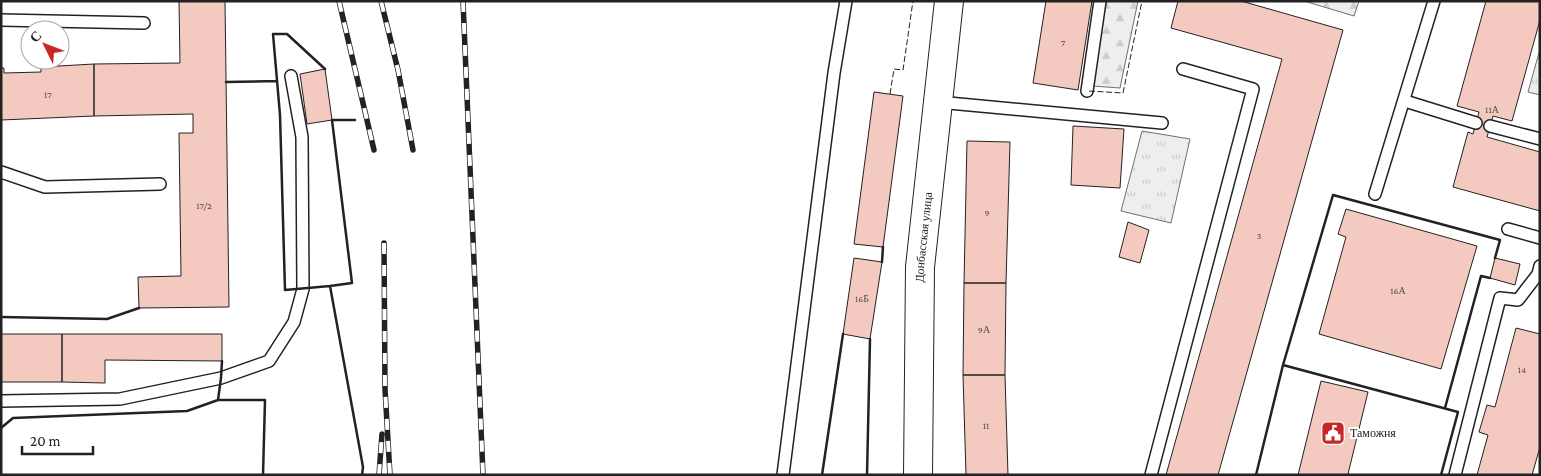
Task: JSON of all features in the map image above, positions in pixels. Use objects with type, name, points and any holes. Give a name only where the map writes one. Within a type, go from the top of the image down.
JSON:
[{"type":"street","name":"Донбасская улица","points":[[918,475],[920,268],[949,1]]},
{"type":"lane","points":[[783,475],[832,92],[846,1]]},
{"type":"lane","points":[[1087,91],[1100,1]]},
{"type":"lane","points":[[1375,194],[1405,101],[1434,1]]},
{"type":"lane","points":[[1,20],[144,23]]},
{"type":"lane","points":[[1151,475],[1253,89],[1183,69]]},
{"type":"lane","points":[[1,401],[120,399],[221,378],[269,361],[294,322],[303,289],[302,137],[291,76]]},
{"type":"lane","points":[[1405,101],[1476,123]]},
{"type":"lane","points":[[938,102],[1162,123]]},
{"type":"lane","points":[[1490,126],[1540,139]]},
{"type":"lane","points":[[1,172],[45,187],[160,184]]},
{"type":"lane","points":[[1508,229],[1540,238]]},
{"type":"lane","points":[[1454,475],[1500,298],[1518,300],[1538,274],[1540,266]]},
{"type":"green space","points":[[1105,1],[1138,1],[1120,88],[1092,86]]},
{"type":"green space","points":[[1304,1],[1359,1],[1354,16]]},
{"type":"green space","points":[[1540,49],[1540,95],[1528,92]]},
{"type":"green space","points":[[1142,131],[1190,139],[1171,223],[1121,211]]},
{"type":"building","points":[[179,1],[225,1],[229,307],[139,308],[138,277],[181,276],[179,133],[193,133],[193,114],[94,116],[94,64],[180,63]]},
{"type":"building","points":[[1046,1],[1092,1],[1078,90],[1033,83]]},
{"type":"building","points":[[1178,1],[1241,1],[1343,30],[1218,475],[1166,475],[1282,59],[1171,28]]},
{"type":"building","points":[[1486,1],[1540,1],[1540,20],[1512,121],[1493,116],[1487,137],[1540,152],[1540,211],[1453,187],[1468,132],[1473,134],[1479,112],[1457,106]]},
{"type":"building","points":[[94,64],[94,116],[1,120],[1,68],[4,68],[4,73],[41,72],[41,70],[70,70],[70,65]]},
{"type":"building","points":[[325,69],[332,120],[307,124],[300,74]]},
{"type":"building","points":[[874,92],[903,96],[883,247],[854,244]]},
{"type":"building","points":[[1073,126],[1124,129],[1120,188],[1071,185]]},
{"type":"building","points":[[967,141],[1010,142],[1006,283],[964,283]]},
{"type":"building","points":[[1346,209],[1477,246],[1441,369],[1319,334],[1346,237],[1338,234]]},
{"type":"building","points":[[1128,222],[1149,230],[1140,263],[1119,257]]},
{"type":"building","points":[[854,258],[882,262],[870,339],[843,334]]},
{"type":"building","points":[[1495,258],[1520,264],[1515,285],[1490,278]]},
{"type":"building","points":[[964,283],[1006,283],[1005,375],[963,375]]},
{"type":"building","points":[[1516,328],[1540,334],[1540,447],[1532,475],[1477,475],[1488,435],[1479,432],[1487,405],[1495,407]]},
{"type":"building","points":[[1,334],[62,334],[62,382],[1,382]]},
{"type":"building","points":[[62,334],[222,334],[222,361],[105,360],[105,383],[62,382]]},
{"type":"building","points":[[963,375],[1005,375],[1008,475],[966,475]]},
{"type":"building","name":"Таможня","points":[[1321,381],[1368,392],[1348,474],[1352,475],[1298,475]]},
{"type":"railway","points":[[339,1],[374,150]]},
{"type":"railway","points":[[381,1],[398,70],[413,150]]},
{"type":"railway","points":[[463,1],[483,475]]},
{"type":"railway","points":[[384,243],[385,389],[390,475]]},
{"type":"railway","points":[[379,475],[382,434]]},
{"type":"fence","points":[[890,94],[894,69],[903,70],[913,1]]},
{"type":"fence","points":[[1089,91],[1123,93],[1142,1]]},
{"type":"wall","points":[[325,69],[287,34],[273,34],[280,115],[285,290],[352,283],[332,120],[355,120]]},
{"type":"wall","points":[[226,82],[277,81]]},
{"type":"wall","points":[[1283,365],[1333,195],[1500,240],[1495,258]]},
{"type":"wall","points":[[882,262],[883,247]]},
{"type":"wall","points":[[1445,408],[1481,276],[1490,278]]},
{"type":"wall","points":[[330,286],[363,467],[362,475]]},
{"type":"wall","points":[[1,317],[107,319],[139,308]]},
{"type":"wall","points":[[822,475],[843,334]]},
{"type":"wall","points":[[867,475],[870,339]]},
{"type":"wall","points":[[218,400],[222,361]]},
{"type":"wall","points":[[1256,475],[1283,365],[1458,412],[1441,475]]},
{"type":"wall","points":[[1,428],[13,418],[187,411],[218,400],[265,400],[263,475]]},
{"type":"place","name":"Таможня","points":[[1333,433]]}]
